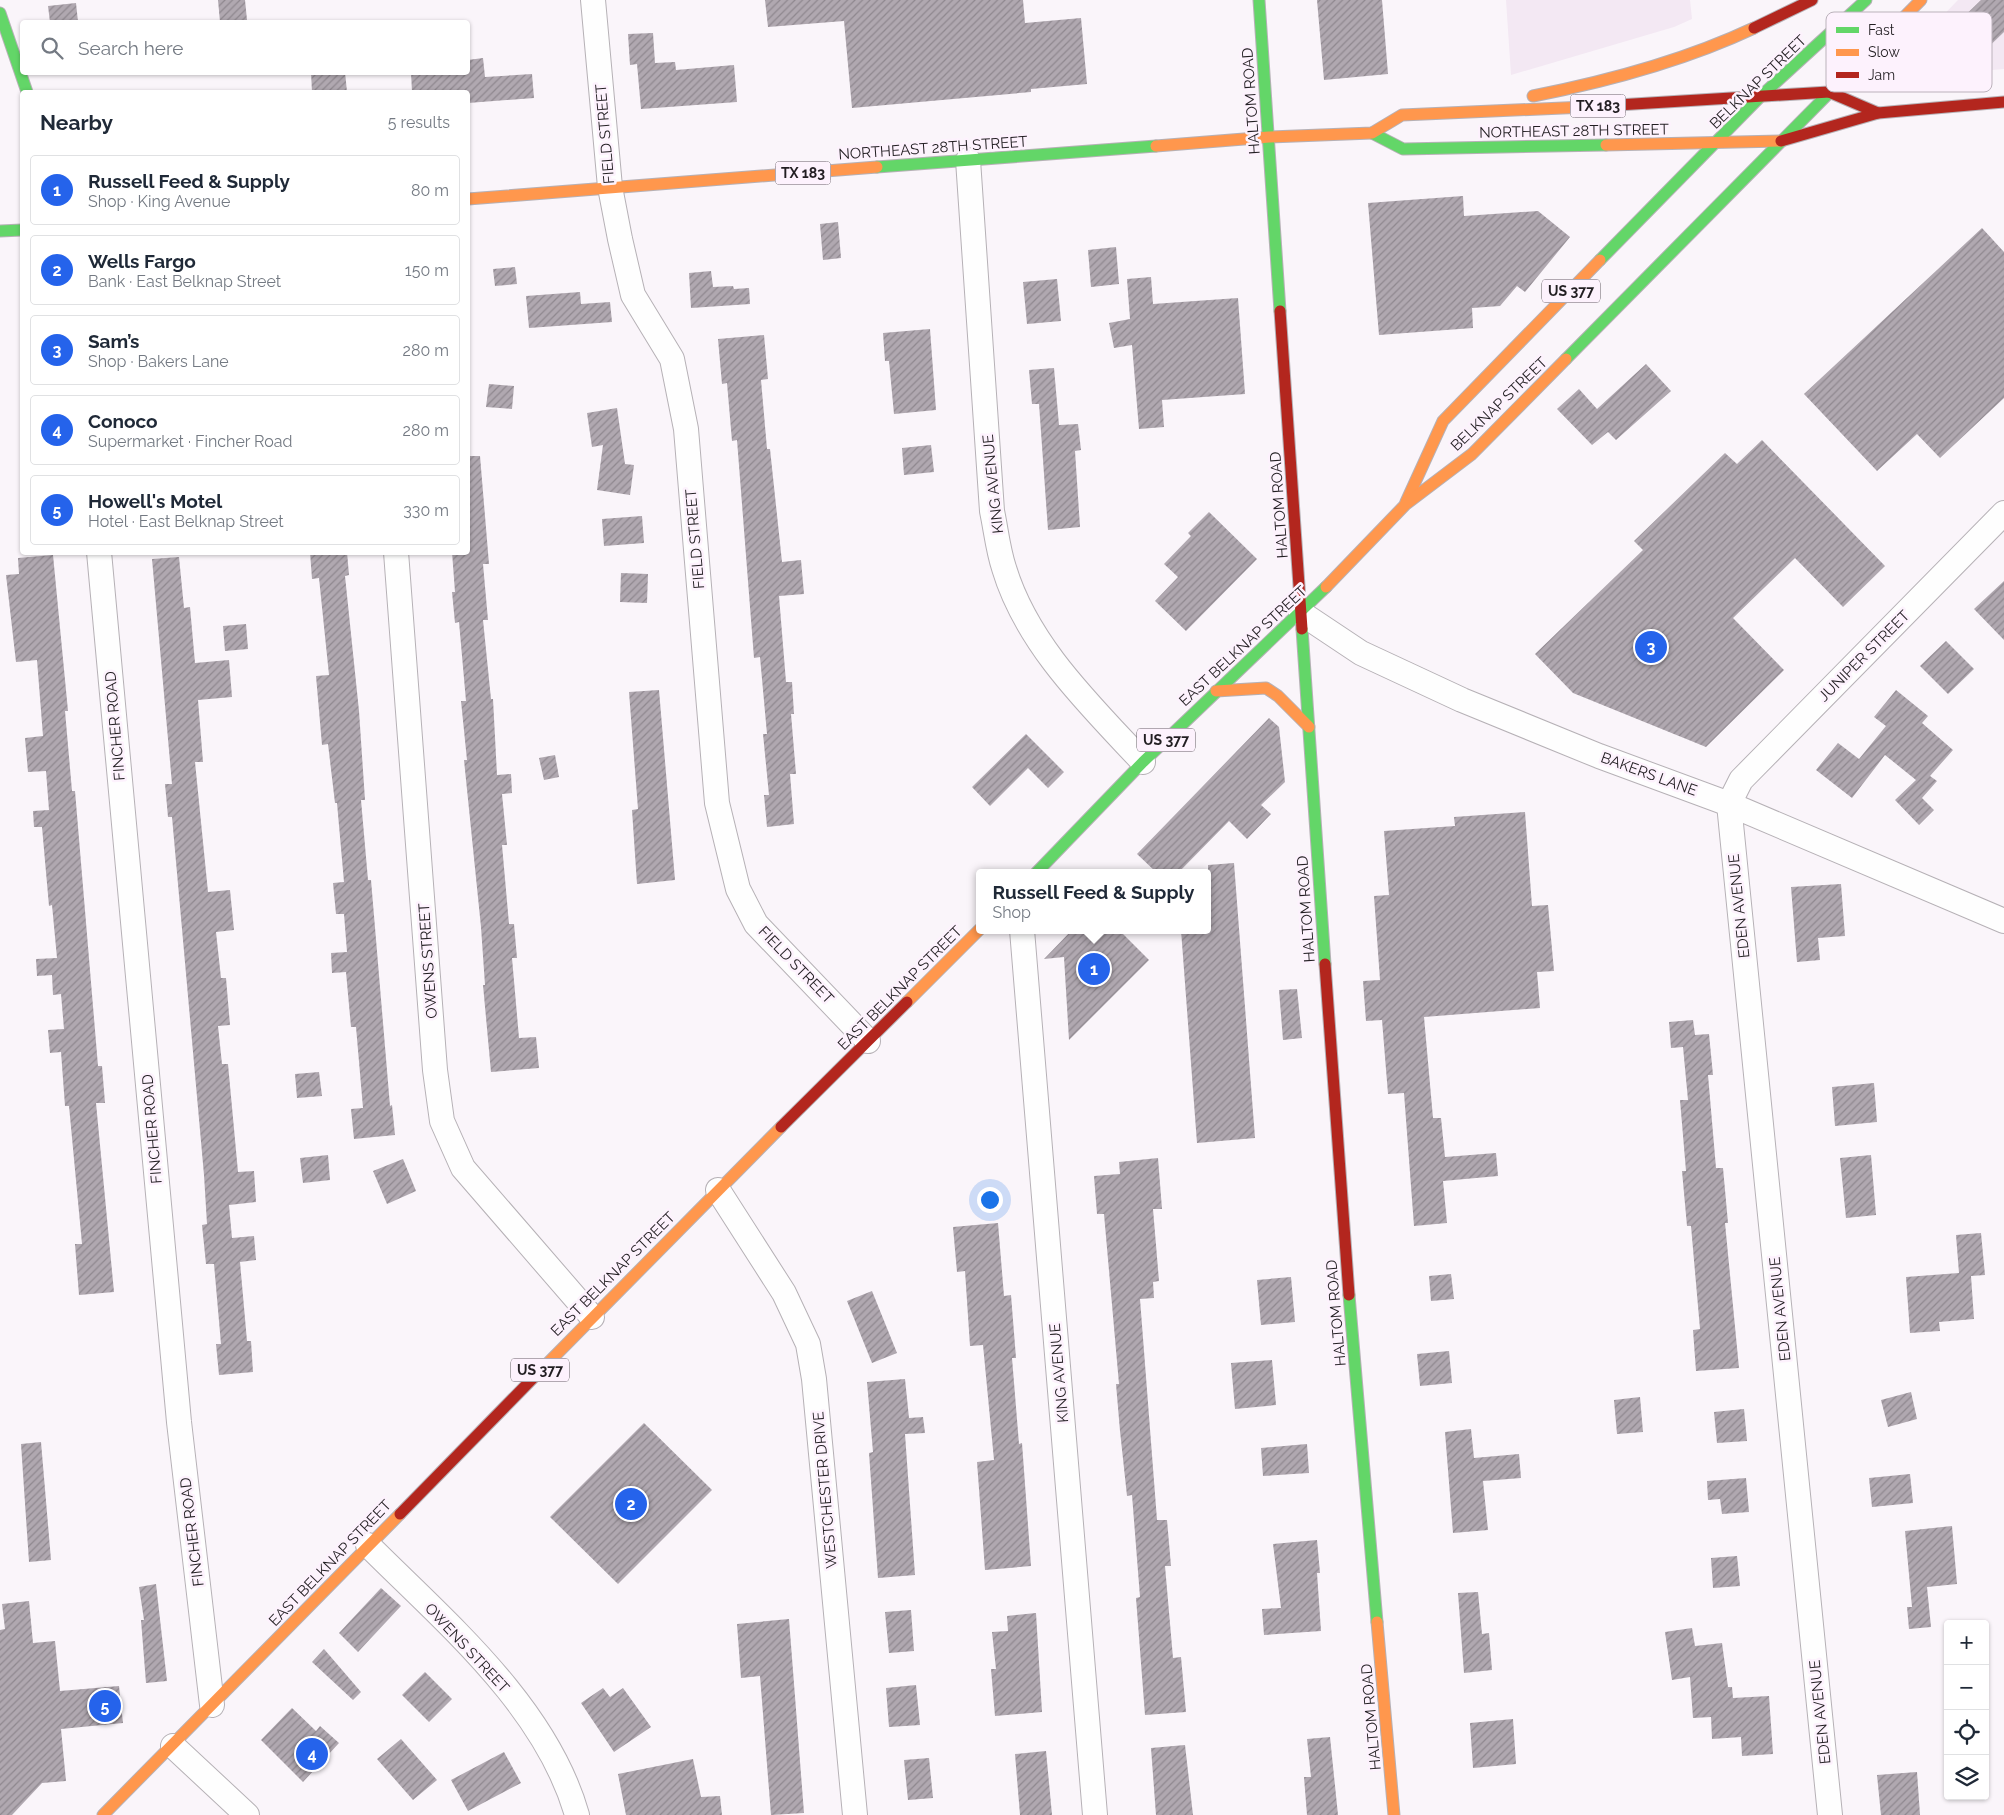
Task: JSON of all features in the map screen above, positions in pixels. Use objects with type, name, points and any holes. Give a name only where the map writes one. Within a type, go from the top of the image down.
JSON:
[{"type":"main road","name":"HALTOM ROAD","points":[[1259,0],[1270,137],[1347,1277],[1394,1815]]},
{"type":"main road","points":[[1435,114],[1584,86],[1667,63],[1717,45],[1812,0]]},
{"type":"main road","name":"BELKNAP STREET","points":[[1853,12],[1866,0]]},
{"type":"main road","name":"BELKNAP STREET","points":[[1909,12],[1921,0]]},
{"type":"main road","points":[[0,13],[20,72]]},
{"type":"main road","name":"BELKNAP STREET","points":[[1406,504],[1443,421],[1762,95],[1826,37]]},
{"type":"main road","points":[[21,75],[26,90]]},
{"type":"main road","name":"NORTHEAST 28TH STREET","points":[[470,199],[1270,137],[1372,133],[1402,115],[1584,112],[1762,95],[1829,92]]},
{"type":"main road","name":"BELKNAP STREET","points":[[1406,504],[1472,454],[1829,92]]},
{"type":"main road","name":"TX 183","points":[[1829,92],[1878,113]]},
{"type":"main road","points":[[1878,113],[2004,102]]},
{"type":"main road","name":"TX 183","points":[[1782,141],[1878,113]]},
{"type":"main road","name":"NORTHEAST 28TH STREET","points":[[1372,133],[1403,149],[1585,141],[1619,145],[1782,141]]},
{"type":"main road","points":[[1619,145],[1648,150],[1655,155]]},
{"type":"main road","points":[[1667,194],[1669,175]]},
{"type":"main road","points":[[0,231],[20,230]]},
{"type":"main road","name":"EAST BELKNAP STREET","points":[[1040,869],[1143,762],[1216,691],[1301,613],[1406,504]]},
{"type":"main road","points":[[1216,691],[1266,688],[1278,696],[1309,727]]},
{"type":"main road","name":"EAST BELKNAP STREET","points":[[103,1815],[173,1746],[592,1317],[976,933]]},
{"type":"street","name":"FIELD STREET","points":[[593,0],[610,187],[633,295],[672,359],[686,429],[717,803],[738,889],[756,924],[868,1040]]},
{"type":"street","name":"KING AVENUE","points":[[968,160],[992,512],[1004,568],[1025,617],[1072,685],[1143,762]]},
{"type":"street","name":"JUNIPER STREET","points":[[1729,804],[1741,780],[2004,513]]},
{"type":"street","name":"FINCHER ROAD","points":[[99,555],[179,1422],[212,1706]]},
{"type":"street","name":"OWENS STREET","points":[[396,555],[435,1070],[442,1121],[463,1168],[592,1317]]},
{"type":"street","name":"BAKERS LANE","points":[[1301,613],[1361,653],[1462,700],[1598,756],[1729,804],[2004,921]]},
{"type":"street","name":"EDEN AVENUE","points":[[1729,804],[1830,1815]]},
{"type":"street","name":"KING AVENUE","points":[[1022,934],[1095,1815]]},
{"type":"street","name":"WESTCHESTER DRIVE","points":[[718,1190],[784,1293],[808,1344],[814,1379],[855,1815]]},
{"type":"street","name":"OWENS STREET","points":[[368,1545],[494,1674],[540,1735],[568,1786],[577,1815]]},
{"type":"street","points":[[173,1746],[248,1815]]},
{"type":"shaded area","points":[[1506,0],[1690,0],[1692,19],[1674,27],[1511,75]]},
{"type":"shaded area","points":[[1958,0],[2004,0],[2004,69],[1992,70],[1992,12],[1947,12]]},
{"type":"building","points":[[218,0],[245,0],[247,20],[220,20]]},
{"type":"building","points":[[765,0],[1023,0],[1025,23],[1081,18],[1087,84],[1031,89],[1031,92],[852,108],[844,21],[768,27]]},
{"type":"building","points":[[1317,0],[1382,0],[1388,74],[1324,80]]},
{"type":"building","points":[[1981,0],[2004,0],[2004,32],[1992,44],[1992,12],[1969,12]]},
{"type":"building","points":[[76,3],[78,20],[50,20],[48,6]]},
{"type":"building","points":[[653,33],[655,63],[675,62],[676,70],[734,65],[737,102],[641,109],[637,64],[630,65],[628,34]]},
{"type":"building","points":[[483,58],[485,77],[532,74],[534,98],[470,103],[470,90],[412,90],[411,75],[470,75],[470,60]]},
{"type":"building","points":[[311,75],[345,75],[347,90],[312,90]]},
{"type":"building","points":[[1463,196],[1464,216],[1538,211],[1570,237],[1525,292],[1517,286],[1500,306],[1472,308],[1473,328],[1379,335],[1368,203]]},
{"type":"building","points":[[838,222],[841,258],[823,260],[820,224]]},
{"type":"building","points":[[1982,228],[2004,252],[2004,398],[1940,458],[1917,434],[1877,471],[1804,394]]},
{"type":"building","points":[[1116,247],[1119,284],[1091,287],[1088,250]]},
{"type":"building","points":[[515,267],[517,284],[495,286],[493,269]]},
{"type":"building","points":[[711,271],[713,287],[733,286],[734,289],[749,288],[750,304],[691,308],[689,273]]},
{"type":"building","points":[[1151,277],[1153,304],[1238,298],[1245,394],[1162,400],[1164,427],[1139,429],[1132,345],[1114,348],[1109,323],[1130,319],[1127,279]]},
{"type":"building","points":[[1057,279],[1061,321],[1027,324],[1023,282]]},
{"type":"building","points":[[580,292],[581,304],[610,302],[612,322],[529,328],[526,296]]},
{"type":"building","points":[[930,329],[936,410],[894,414],[889,361],[885,361],[883,333]]},
{"type":"building","points":[[764,335],[768,379],[761,380],[767,449],[770,449],[782,562],[801,560],[804,594],[779,596],[786,682],[792,682],[794,714],[791,714],[796,774],[790,774],[794,824],[767,827],[764,795],[769,795],[763,734],[767,734],[760,657],[754,658],[737,440],[732,441],[727,383],[722,384],[718,339]]},
{"type":"building","points":[[1646,364],[1671,391],[1616,440],[1608,432],[1592,445],[1557,409],[1579,389],[1597,409]]},
{"type":"building","points":[[1054,368],[1059,425],[1078,424],[1081,450],[1075,451],[1080,527],[1048,530],[1039,404],[1032,404],[1029,370]]},
{"type":"building","points":[[489,384],[514,386],[512,409],[486,407]]},
{"type":"building","points":[[617,408],[625,464],[634,465],[630,495],[597,490],[603,445],[592,447],[587,413]]},
{"type":"building","points":[[1762,440],[1885,566],[1843,607],[1795,558],[1733,618],[1784,670],[1706,747],[1573,693],[1535,654],[1643,550],[1634,541],[1725,453],[1737,464]]},
{"type":"building","points":[[931,445],[934,472],[904,475],[902,448]]},
{"type":"building","points":[[470,456],[480,456],[489,564],[483,564],[488,620],[483,620],[491,699],[493,699],[497,775],[511,774],[512,793],[502,794],[507,845],[502,845],[509,924],[514,924],[517,958],[512,958],[519,1038],[536,1037],[539,1068],[491,1072],[483,985],[485,985],[481,927],[464,760],[467,760],[461,701],[466,701],[459,622],[455,623],[452,592],[455,592],[452,555],[470,555]]},
{"type":"building","points":[[1209,512],[1257,559],[1186,631],[1155,601],[1178,577],[1164,564],[1191,536],[1188,533]]},
{"type":"building","points":[[642,516],[644,543],[604,546],[602,519]]},
{"type":"building","points":[[53,555],[68,711],[65,711],[72,791],[75,791],[98,1066],[102,1066],[105,1103],[96,1103],[114,1292],[79,1295],[75,1244],[82,1244],[69,1106],[65,1106],[61,1052],[50,1053],[48,1030],[64,1029],[61,994],[53,995],[52,975],[37,976],[36,959],[57,958],[52,905],[49,906],[42,827],[34,827],[33,811],[49,810],[46,771],[28,772],[25,738],[43,736],[37,660],[16,662],[6,575],[19,574],[18,558]]},
{"type":"building","points":[[310,555],[347,555],[349,575],[345,576],[359,711],[365,800],[361,800],[368,880],[371,880],[390,1106],[392,1105],[395,1135],[354,1139],[351,1109],[363,1108],[356,1027],[351,1027],[346,972],[332,973],[331,953],[347,952],[344,914],[336,914],[333,883],[344,882],[337,803],[335,803],[328,744],[322,745],[316,676],[329,675],[319,578],[312,579]]},
{"type":"building","points":[[179,557],[184,608],[190,607],[195,663],[229,660],[232,697],[198,700],[203,762],[195,762],[208,892],[230,890],[234,930],[216,932],[221,978],[226,978],[230,1025],[218,1026],[222,1064],[228,1064],[238,1172],[254,1171],[256,1202],[229,1205],[232,1238],[254,1236],[256,1260],[240,1262],[247,1341],[251,1341],[253,1372],[219,1375],[216,1344],[221,1344],[214,1264],[206,1264],[202,1225],[207,1224],[204,1175],[172,817],[168,817],[165,784],[172,784],[152,559]]},
{"type":"building","points":[[621,573],[648,574],[647,603],[620,602]]},
{"type":"building","points":[[2004,581],[2004,640],[1974,609]]},
{"type":"building","points":[[246,624],[248,649],[225,651],[223,626]]},
{"type":"building","points":[[1946,641],[1974,669],[1948,694],[1920,666]]},
{"type":"building","points":[[659,690],[675,880],[637,884],[632,810],[638,809],[629,692]]},
{"type":"building","points":[[1896,690],[1928,716],[1922,723],[1953,750],[1930,776],[1937,781],[1922,798],[1934,810],[1919,825],[1895,800],[1916,780],[1885,755],[1852,798],[1816,770],[1838,743],[1859,759],[1886,726],[1874,717]]},
{"type":"building","points":[[1269,718],[1279,727],[1285,782],[1261,805],[1271,814],[1247,839],[1229,821],[1182,869],[1153,869],[1137,854]]},
{"type":"building","points":[[1026,734],[1064,772],[1048,788],[1028,768],[990,806],[972,787]]},
{"type":"building","points":[[555,755],[559,777],[544,780],[539,758]]},
{"type":"building","points":[[1525,812],[1532,906],[1548,905],[1554,971],[1537,972],[1540,1008],[1424,1017],[1433,1118],[1441,1118],[1445,1157],[1496,1153],[1498,1176],[1443,1181],[1447,1223],[1414,1226],[1404,1093],[1388,1094],[1382,1020],[1366,1021],[1363,981],[1380,980],[1374,896],[1389,895],[1384,831],[1455,826],[1454,817]]},
{"type":"building","points":[[1234,863],[1255,1138],[1197,1143],[1181,934],[1211,934],[1211,869],[1208,869],[1208,865]]},
{"type":"building","points":[[1841,884],[1845,936],[1818,938],[1820,960],[1797,962],[1791,887]]},
{"type":"building","points":[[1068,934],[1123,934],[1149,960],[1069,1040],[1064,957],[1044,959]]},
{"type":"building","points":[[1297,989],[1302,1038],[1283,1040],[1279,990]]},
{"type":"building","points":[[1693,1020],[1695,1035],[1709,1034],[1713,1075],[1708,1075],[1716,1168],[1723,1168],[1728,1223],[1725,1223],[1739,1368],[1696,1371],[1693,1330],[1700,1329],[1691,1226],[1687,1226],[1682,1171],[1686,1171],[1680,1100],[1688,1100],[1683,1047],[1671,1048],[1669,1022]]},
{"type":"building","points":[[319,1072],[322,1096],[297,1098],[295,1074]]},
{"type":"building","points":[[1874,1083],[1877,1122],[1835,1126],[1832,1087]]},
{"type":"building","points":[[328,1155],[330,1180],[303,1183],[300,1158]]},
{"type":"building","points":[[1871,1155],[1876,1215],[1846,1218],[1840,1158]]},
{"type":"building","points":[[1158,1158],[1162,1209],[1153,1209],[1159,1281],[1153,1282],[1154,1298],[1140,1299],[1157,1520],[1167,1520],[1171,1566],[1165,1566],[1173,1658],[1181,1657],[1186,1712],[1145,1715],[1136,1598],[1140,1597],[1132,1495],[1127,1496],[1120,1431],[1116,1384],[1119,1384],[1104,1214],[1097,1214],[1094,1176],[1120,1174],[1119,1162]]},
{"type":"building","points":[[403,1159],[416,1191],[387,1204],[373,1171]]},
{"type":"building","points":[[998,1223],[1004,1296],[1011,1295],[1016,1358],[1012,1358],[1019,1444],[1022,1443],[1031,1566],[985,1570],[977,1462],[994,1460],[983,1345],[970,1346],[965,1271],[957,1272],[953,1227]]},
{"type":"building","points":[[1981,1233],[1985,1275],[1971,1276],[1974,1319],[1939,1322],[1940,1331],[1910,1333],[1906,1277],[1959,1273],[1956,1235]]},
{"type":"building","points":[[1451,1274],[1454,1299],[1431,1301],[1429,1276]]},
{"type":"building","points":[[1291,1277],[1295,1322],[1261,1325],[1257,1280]]},
{"type":"building","points":[[872,1291],[897,1353],[872,1363],[847,1301]]},
{"type":"building","points":[[1449,1351],[1452,1383],[1420,1386],[1417,1354]]},
{"type":"building","points":[[1272,1360],[1276,1405],[1235,1409],[1231,1363]]},
{"type":"building","points":[[905,1379],[909,1418],[923,1417],[925,1433],[905,1434],[915,1575],[878,1578],[869,1453],[873,1452],[867,1382]]},
{"type":"building","points":[[1911,1392],[1917,1419],[1888,1427],[1881,1400]]},
{"type":"building","points":[[1640,1397],[1643,1432],[1617,1434],[1614,1400]]},
{"type":"building","points":[[1744,1409],[1747,1441],[1717,1443],[1714,1412]]},
{"type":"building","points":[[644,1423],[712,1490],[618,1584],[550,1517]]},
{"type":"building","points":[[1471,1429],[1474,1458],[1519,1454],[1521,1478],[1483,1481],[1488,1530],[1453,1533],[1445,1432]]},
{"type":"building","points":[[41,1442],[51,1560],[29,1562],[21,1444]]},
{"type":"building","points":[[1307,1444],[1309,1473],[1263,1476],[1261,1448]]},
{"type":"building","points":[[1910,1474],[1913,1503],[1872,1507],[1869,1478]]},
{"type":"building","points":[[1746,1478],[1749,1512],[1722,1514],[1720,1499],[1708,1500],[1707,1481]]},
{"type":"building","points":[[1952,1526],[1957,1584],[1927,1587],[1931,1627],[1909,1629],[1907,1607],[1912,1607],[1905,1531]]},
{"type":"building","points":[[1317,1540],[1320,1573],[1317,1573],[1321,1631],[1264,1635],[1262,1609],[1281,1608],[1273,1544]]},
{"type":"building","points":[[1737,1556],[1740,1586],[1713,1588],[1711,1558]]},
{"type":"building","points":[[156,1584],[167,1681],[146,1683],[141,1620],[144,1620],[139,1587]]},
{"type":"building","points":[[381,1588],[401,1606],[358,1652],[339,1633]]},
{"type":"building","points":[[1478,1592],[1482,1634],[1489,1633],[1492,1670],[1464,1673],[1458,1593]]},
{"type":"building","points":[[29,1601],[33,1643],[55,1641],[60,1691],[119,1686],[123,1723],[61,1729],[66,1781],[42,1783],[12,1815],[0,1815],[0,1630],[5,1629],[2,1604]]},
{"type":"building","points":[[911,1610],[914,1651],[889,1653],[885,1612]]},
{"type":"building","points":[[1036,1613],[1042,1712],[995,1716],[991,1669],[996,1669],[992,1632],[1008,1631],[1007,1616]]},
{"type":"building","points":[[789,1619],[804,1813],[771,1815],[760,1676],[741,1678],[737,1624]]},
{"type":"building","points":[[1692,1628],[1695,1646],[1722,1643],[1728,1687],[1732,1687],[1733,1698],[1769,1696],[1773,1754],[1742,1756],[1741,1737],[1712,1739],[1711,1717],[1693,1718],[1690,1677],[1672,1680],[1665,1632]]},
{"type":"building","points":[[324,1649],[361,1692],[353,1700],[312,1662]]},
{"type":"building","points":[[425,1672],[452,1699],[429,1722],[402,1695]]},
{"type":"building","points":[[916,1685],[920,1725],[889,1727],[886,1688]]},
{"type":"building","points":[[603,1688],[610,1697],[623,1688],[651,1727],[614,1752],[581,1703]]},
{"type":"building","points":[[292,1708],[316,1731],[320,1726],[339,1743],[303,1782],[261,1740]]},
{"type":"building","points":[[1513,1719],[1516,1764],[1473,1768],[1470,1723]]},
{"type":"building","points":[[1330,1737],[1338,1815],[1307,1815],[1304,1777],[1311,1777],[1307,1739]]},
{"type":"building","points":[[401,1739],[437,1780],[413,1800],[377,1759]]},
{"type":"building","points":[[1185,1745],[1193,1815],[1156,1815],[1151,1748]]},
{"type":"building","points":[[1046,1751],[1052,1815],[1020,1815],[1015,1754]]},
{"type":"building","points":[[504,1752],[521,1783],[468,1811],[451,1780]]},
{"type":"building","points":[[929,1758],[933,1798],[908,1800],[904,1760]]},
{"type":"building","points":[[693,1759],[701,1797],[720,1796],[722,1815],[626,1815],[618,1774]]},
{"type":"building","points":[[1917,1772],[1920,1815],[1881,1815],[1877,1775]]},
{"type":"traffic: fast","points":[[1259,0],[1280,311]]},
{"type":"traffic: fast","points":[[1853,12],[1866,0]]},
{"type":"traffic: fast","points":[[0,13],[20,72]]},
{"type":"traffic: fast","points":[[1600,260],[1762,95],[1826,37]]},
{"type":"traffic: fast","points":[[21,75],[26,90]]},
{"type":"traffic: fast","points":[[1566,359],[1830,92]]},
{"type":"traffic: fast","points":[[1372,133],[1403,149],[1606,145]]},
{"type":"traffic: fast","points":[[877,167],[1156,146]]},
{"type":"traffic: fast","points":[[0,231],[20,230]]},
{"type":"traffic: fast","points":[[1040,869],[1143,762],[1326,587]]},
{"type":"traffic: fast","points":[[1302,629],[1325,964]]},
{"type":"traffic: fast","points":[[1349,1295],[1377,1622]]},
{"type":"traffic: slow","points":[[1909,12],[1921,0]]},
{"type":"traffic: slow","points":[[1533,96],[1590,84],[1646,69],[1728,40],[1754,28]]},
{"type":"traffic: slow","points":[[1156,146],[1269,137],[1372,133],[1402,115],[1585,107]]},
{"type":"traffic: slow","points":[[1606,145],[1781,141]]},
{"type":"traffic: slow","points":[[470,199],[877,167]]},
{"type":"traffic: slow","points":[[1406,502],[1443,421],[1600,260]]},
{"type":"traffic: slow","points":[[1326,587],[1406,504],[1472,454],[1566,359]]},
{"type":"traffic: slow","points":[[1216,691],[1266,688],[1278,696],[1309,727]]},
{"type":"traffic: slow","points":[[907,1002],[976,933]]},
{"type":"traffic: slow","points":[[539,1372],[781,1127]]},
{"type":"traffic: slow","points":[[103,1815],[400,1514]]},
{"type":"traffic: slow","points":[[1377,1622],[1394,1815]]},
{"type":"traffic: jam","points":[[1754,28],[1812,0]]},
{"type":"traffic: jam","points":[[1829,92],[1878,113]]},
{"type":"traffic: jam","points":[[1585,107],[1829,92]]},
{"type":"traffic: jam","points":[[1781,141],[1878,113],[2004,102]]},
{"type":"traffic: jam","points":[[1280,311],[1302,629]]},
{"type":"traffic: jam","points":[[1325,964],[1349,1295]]},
{"type":"traffic: jam","points":[[781,1127],[907,1002]]},
{"type":"traffic: jam","points":[[400,1514],[539,1372]]},
{"type":"place","name":"Sam’s","points":[[1651,647]]},
{"type":"place","name":"Russell Feed & Supply","points":[[1094,969]]},
{"type":"place","name":"Wells Fargo","points":[[631,1504]]},
{"type":"place","name":"Howell's Motel","points":[[105,1706]]},
{"type":"place","name":"Conoco","points":[[312,1754]]}]
